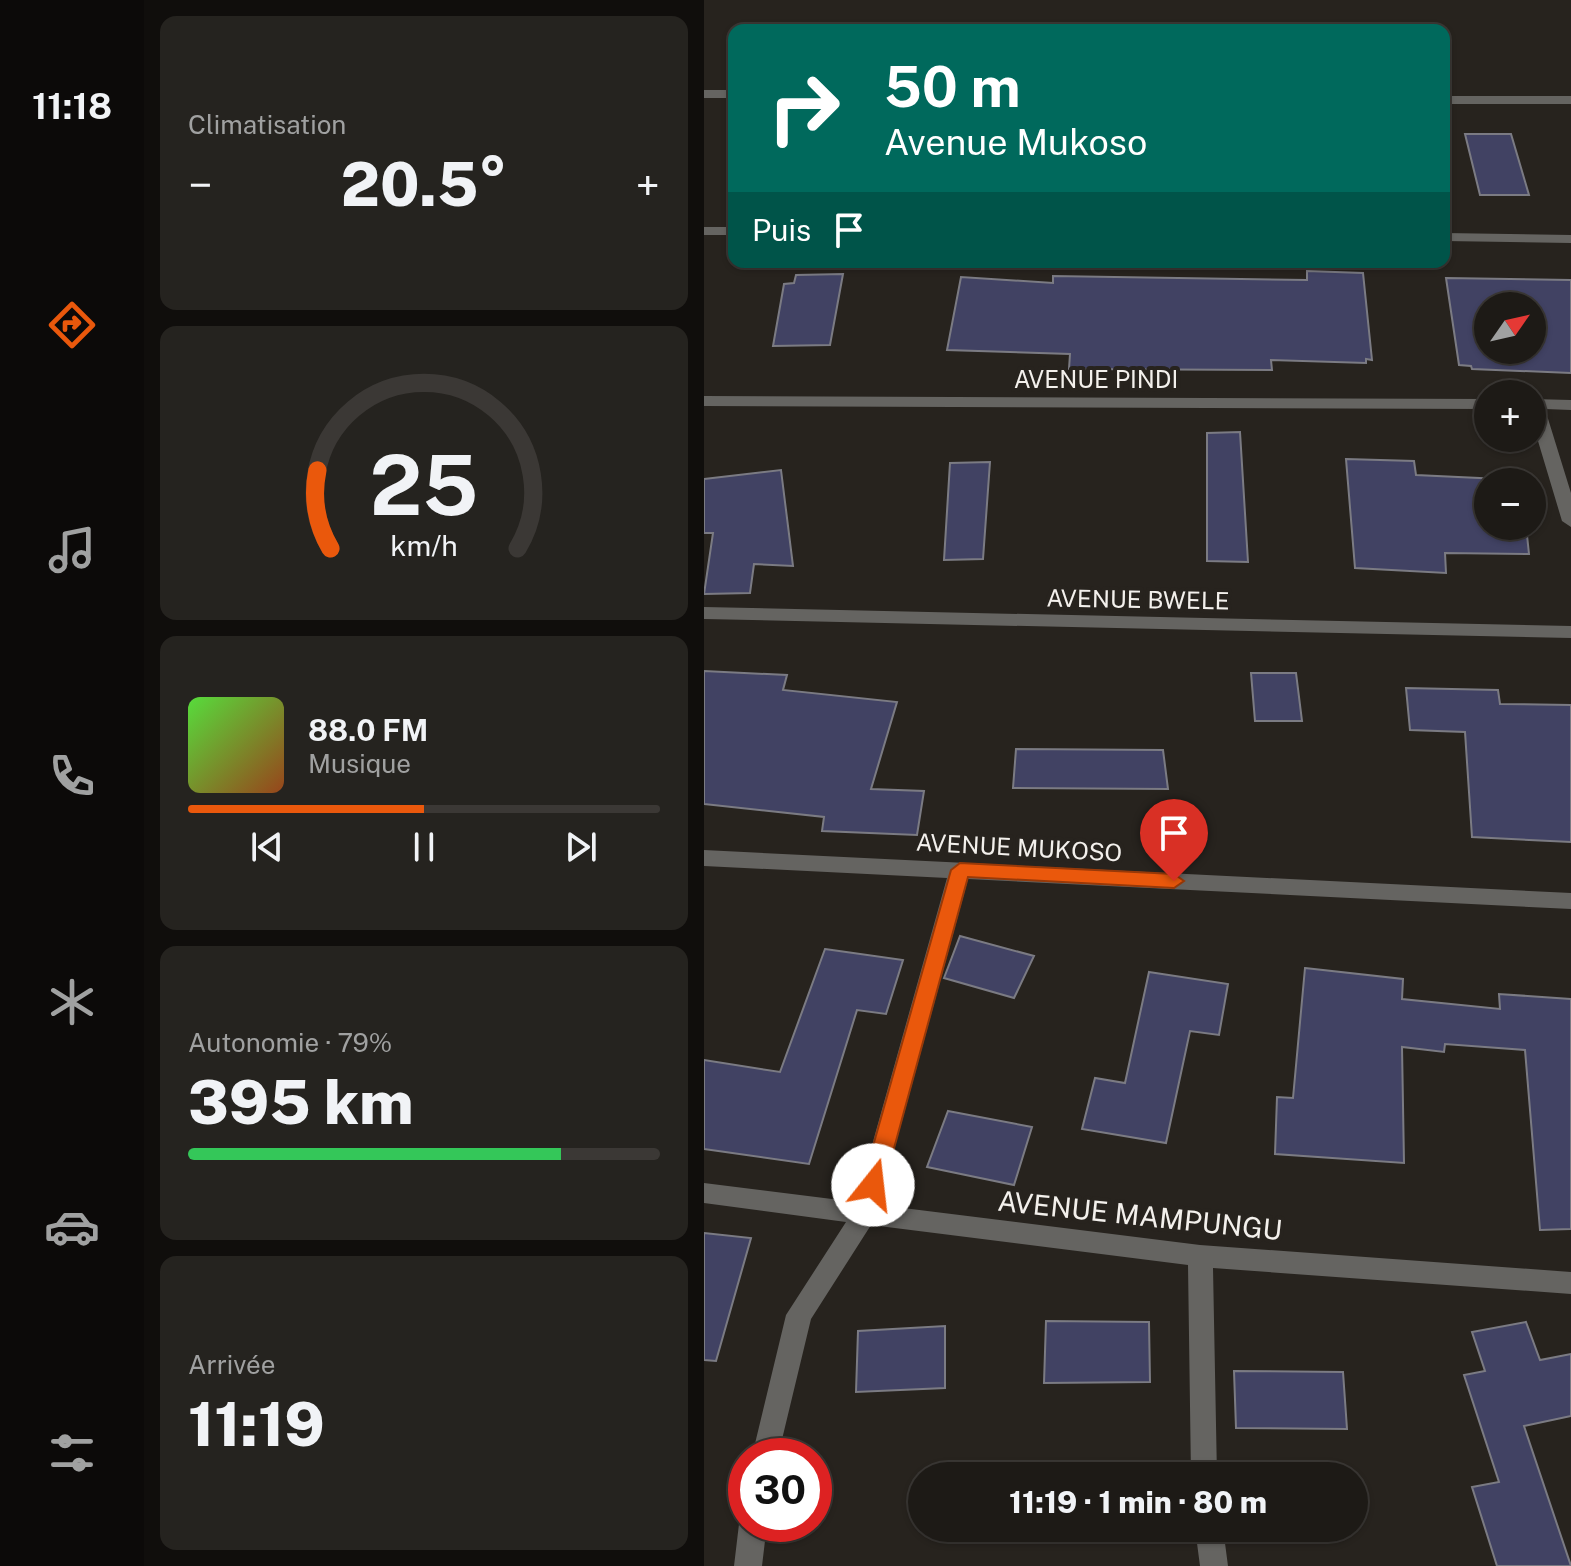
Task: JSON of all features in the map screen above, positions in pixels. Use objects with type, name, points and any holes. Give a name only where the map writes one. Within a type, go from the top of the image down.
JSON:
[{"type":"street","points":[[704,94],[728,94]]},
{"type":"street","points":[[1450,100],[1571,100]]},
{"type":"street","points":[[704,231],[728,231]]},
{"type":"street","points":[[1450,237],[1571,239]]},
{"type":"street","name":"AVENUE PINDI","points":[[704,401],[1474,404]]},
{"type":"street","points":[[1546,404],[1571,405]]},
{"type":"street","points":[[1546,442],[1571,521]]},
{"type":"street","name":"AVENUE BWELE","points":[[704,613],[1571,632]]},
{"type":"street","name":"AVENUE MUKOSO","points":[[704,858],[1571,901]]},
{"type":"street","points":[[769,1438],[799,1315],[865,1213],[960,870]]},
{"type":"street","name":"AVENUE MAMPUNGU","points":[[704,1193],[1200,1256],[1571,1283]]},
{"type":"street","points":[[1200,1256],[1204,1462]]},
{"type":"street","points":[[748,1566],[751,1542]]},
{"type":"street","points":[[1211,1542],[1214,1566]]},
{"type":"building","points":[[1465,134],[1511,134],[1529,195],[1480,195]]},
{"type":"building","points":[[1307,271],[1363,273],[1372,360],[1366,359],[1366,363],[1271,360],[1272,370],[1069,369],[1070,354],[947,350],[961,277],[1053,283],[1053,276],[1307,280]]},
{"type":"building","points":[[843,274],[830,345],[773,346],[784,284],[794,283],[796,275]]},
{"type":"building","points":[[1446,278],[1571,280],[1571,373],[1472,369],[1471,366],[1459,365]]},
{"type":"building","points":[[1240,432],[1248,562],[1207,561],[1207,433]]},
{"type":"building","points":[[1346,459],[1414,461],[1416,475],[1474,478],[1474,540],[1528,540],[1529,554],[1445,553],[1446,573],[1355,568]]},
{"type":"building","points":[[990,462],[983,559],[944,560],[950,463]]},
{"type":"building","points":[[781,470],[793,566],[754,564],[750,593],[704,594],[713,533],[704,533],[704,479]]},
{"type":"building","points":[[704,671],[787,675],[783,690],[897,702],[871,789],[924,791],[917,835],[822,831],[824,817],[704,804]]},
{"type":"building","points":[[1251,673],[1296,673],[1302,721],[1255,721]]},
{"type":"building","points":[[1406,688],[1498,690],[1500,704],[1571,705],[1571,842],[1472,837],[1465,732],[1410,730]]},
{"type":"building","points":[[1016,749],[1163,750],[1168,789],[1013,788]]},
{"type":"building","points":[[960,936],[1034,956],[1014,998],[944,978]]},
{"type":"building","points":[[825,949],[903,960],[886,1014],[857,1010],[809,1164],[704,1149],[704,1060],[780,1072]]},
{"type":"building","points":[[1305,968],[1403,979],[1402,999],[1500,1009],[1499,994],[1571,999],[1571,1229],[1540,1230],[1525,1050],[1445,1044],[1444,1052],[1402,1047],[1404,1163],[1275,1154],[1277,1097],[1293,1098]]},
{"type":"building","points":[[1149,972],[1228,984],[1219,1035],[1190,1031],[1166,1143],[1082,1129],[1095,1078],[1125,1083]]},
{"type":"building","points":[[948,1111],[1032,1127],[1014,1185],[927,1167]]},
{"type":"building","points":[[704,1233],[751,1238],[716,1361],[704,1360]]},
{"type":"building","points":[[1046,1321],[1149,1322],[1150,1382],[1044,1383]]},
{"type":"building","points":[[1526,1322],[1540,1360],[1571,1354],[1571,1416],[1524,1426],[1571,1566],[1497,1566],[1472,1487],[1499,1482],[1464,1375],[1485,1371],[1472,1332]]},
{"type":"building","points":[[945,1326],[945,1388],[856,1392],[858,1331]]},
{"type":"building","points":[[1234,1371],[1343,1372],[1347,1429],[1236,1428]]},
{"type":"route","points":[[873,1185],[960,870],[1174,881]]}]
